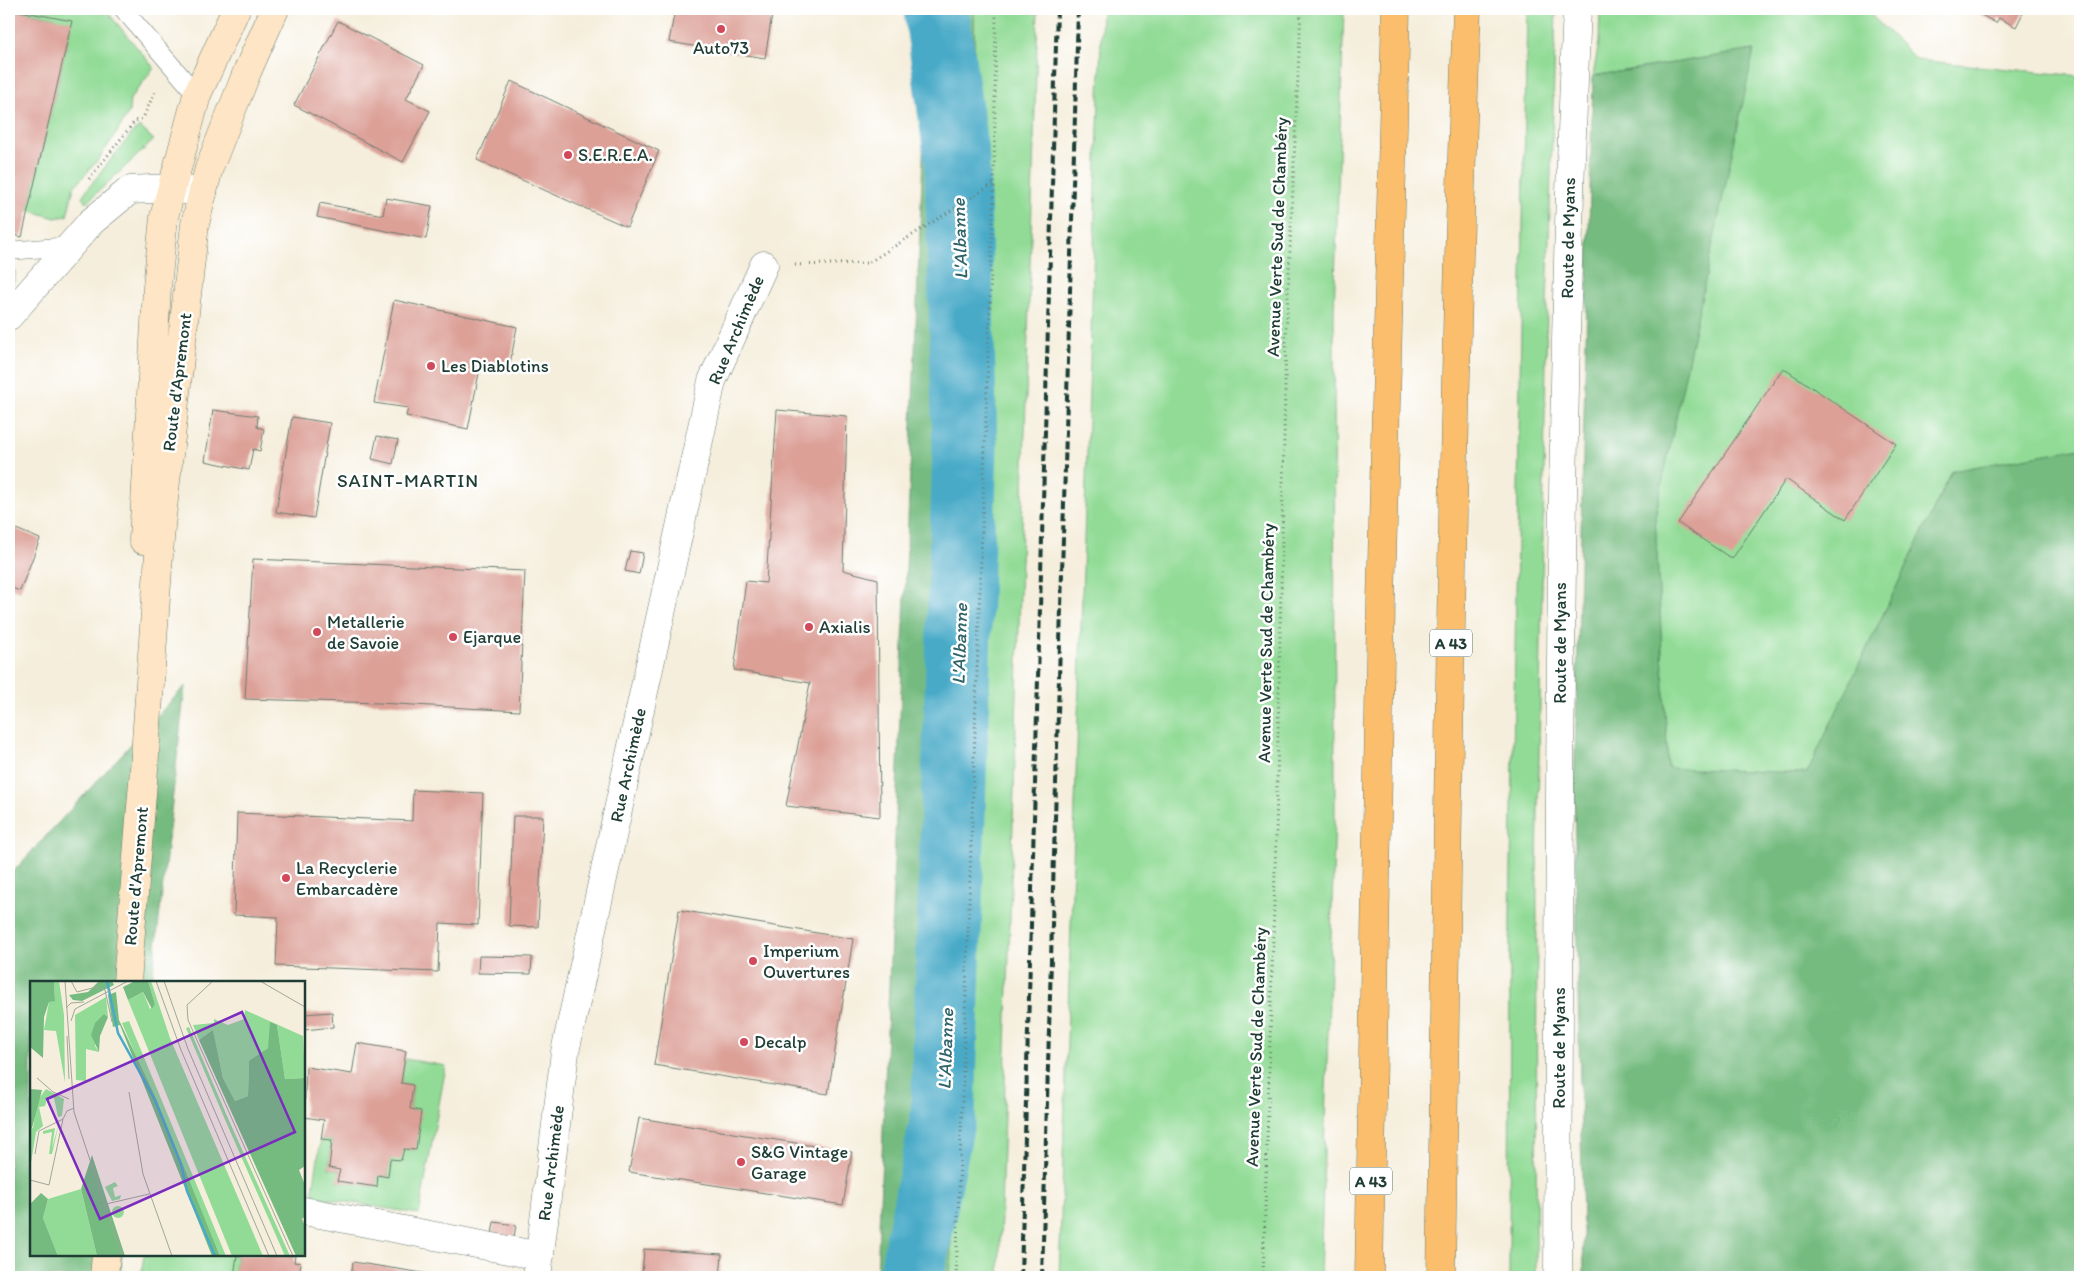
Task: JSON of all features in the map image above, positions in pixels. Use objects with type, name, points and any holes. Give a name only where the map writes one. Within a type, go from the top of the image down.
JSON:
[{"type":"highway","name":"A 43","points":[[1369,1277],[1380,602],[1396,9]]},
{"type":"highway","name":"A 43","points":[[1441,1277],[1462,120],[1467,9]]},
{"type":"main road","name":"Route d'Apremont","points":[[144,770],[142,524],[157,287],[164,216],[197,95],[236,9]]},
{"type":"main road","name":"Route d'Apremont","points":[[128,981],[161,526],[195,224],[208,168],[247,72],[276,9]]},
{"type":"main road","points":[[104,1277],[106,1256]]},
{"type":"street","name":"Route de Myans","points":[[1558,1277],[1560,583],[1569,194],[1577,9]]},
{"type":"street","points":[[9,316],[91,222],[130,190],[171,188],[202,193]]},
{"type":"street","name":"Rue Archimède","points":[[538,1267],[565,1052],[712,381],[764,265]]},
{"type":"street","points":[[305,1211],[538,1267]]},
{"type":"lane","points":[[123,9],[197,95]]},
{"type":"lane","points":[[9,251],[69,246]]},
{"type":"path","points":[[956,1277],[994,184],[996,9]]},
{"type":"path","name":"Avenue Verte Sud de Chambéry","points":[[1263,1277],[1276,816],[1286,337],[1302,9]]},
{"type":"path","points":[[84,184],[135,121],[143,118],[158,83],[155,77],[166,58]]},
{"type":"path","points":[[764,265],[868,263],[994,184]]},
{"type":"green space","points":[[15,9],[105,9],[154,68],[130,99],[129,112],[117,132],[98,160],[74,187],[67,216],[55,218],[28,210],[72,22]]},
{"type":"green space","points":[[929,9],[974,9],[975,386],[950,1277],[877,1277]]},
{"type":"green space","points":[[974,9],[1038,9],[999,1277],[950,1277],[975,386]]},
{"type":"green space","points":[[1102,9],[1344,9],[1334,312],[1335,814],[1320,1277],[1059,1277]]},
{"type":"green space","points":[[1527,9],[1556,9],[1547,305],[1537,870],[1536,1277],[1509,1277],[1510,918]]},
{"type":"green space","points":[[1600,9],[1865,9],[1917,60],[2080,76],[2080,448],[1952,471],[1807,773],[1668,769],[1655,517],[1753,50],[1593,76],[1599,42]]},
{"type":"green space","points":[[1754,50],[1655,517],[1668,768],[1807,773],[1952,471],[2080,448],[2080,1277],[1584,1277],[1574,795],[1593,76]]},
{"type":"green space","points":[[140,127],[154,140],[86,203],[82,197],[85,192],[133,132]]},
{"type":"green space","points":[[9,267],[15,270],[15,280],[9,289]]},
{"type":"green space","points":[[185,686],[152,981],[30,981],[30,1256],[122,1256],[120,1277],[9,1277],[9,876]]},
{"type":"green space","points":[[405,1059],[446,1066],[419,1214],[312,1196],[321,1139],[332,1140],[329,1168],[340,1170],[338,1181],[377,1187],[378,1175],[388,1177],[390,1159],[404,1149],[415,1150],[421,1111],[410,1109],[413,1085],[401,1083]]},
{"type":"green space","points":[[144,1256],[237,1256],[234,1277],[141,1277]]},
{"type":"building","points":[[9,9],[72,21],[22,237],[9,234]]},
{"type":"building","name":"Auto73","points":[[675,9],[773,9],[765,58],[669,42]]},
{"type":"building","points":[[1980,9],[2025,9],[2016,27],[1999,18],[1996,23],[1978,13]]},
{"type":"building","points":[[338,21],[424,65],[406,99],[430,111],[403,162],[294,105]]},
{"type":"building","name":"S.E.R.E.A.","points":[[511,81],[659,151],[627,227],[477,160]]},
{"type":"building","points":[[386,198],[432,206],[426,239],[317,217],[320,203],[383,215]]},
{"type":"building","name":"Les Diablotins","points":[[394,300],[517,327],[509,369],[481,363],[468,429],[406,416],[408,408],[374,403]]},
{"type":"building","points":[[1783,368],[1896,444],[1845,520],[1786,479],[1732,559],[1678,523]]},
{"type":"building","points":[[213,410],[258,416],[257,427],[264,429],[260,451],[253,449],[249,470],[205,461]]},
{"type":"building","name":"Axialis","points":[[777,410],[847,416],[843,570],[878,579],[880,817],[786,806],[810,683],[734,670],[746,581],[766,583]]},
{"type":"building","points":[[292,417],[330,423],[314,518],[276,512]]},
{"type":"building","points":[[377,436],[398,440],[393,464],[372,459]]},
{"type":"building","points":[[9,526],[40,539],[20,591],[9,587]]},
{"type":"building","points":[[630,551],[643,553],[639,574],[625,571]]},
{"type":"building","points":[[253,559],[525,571],[519,711],[379,703],[245,699]]},
{"type":"building","points":[[413,790],[483,793],[478,925],[440,923],[438,972],[276,966],[278,917],[234,915],[237,813],[412,821]]},
{"type":"building","points":[[513,816],[543,816],[538,927],[509,926]]},
{"type":"building","points":[[679,910],[853,939],[828,1094],[654,1065]]},
{"type":"building","points":[[479,956],[532,957],[531,974],[478,973]]},
{"type":"building","points":[[332,1012],[333,1027],[305,1030],[305,1014]]},
{"type":"building","points":[[357,1043],[406,1051],[401,1083],[413,1085],[410,1109],[421,1111],[416,1150],[404,1149],[401,1160],[390,1159],[388,1177],[378,1175],[377,1187],[337,1181],[340,1170],[329,1168],[332,1140],[321,1139],[324,1120],[305,1117],[306,1067],[352,1074]]},
{"type":"building","name":"S&G Vintage Garage","points":[[639,1118],[852,1152],[843,1205],[629,1172]]},
{"type":"building","points":[[494,1222],[516,1225],[514,1237],[492,1234]]},
{"type":"building","points":[[644,1249],[722,1254],[720,1277],[642,1276]]},
{"type":"building","points":[[237,1256],[295,1256],[294,1262],[301,1263],[299,1277],[234,1277]]},
{"type":"building","points":[[353,1262],[442,1276],[442,1277],[351,1277]]},
{"type":"waterway","name":"L'Albanne","points":[[911,1277],[943,1117],[965,447],[957,160],[936,9]]},
{"type":"railway","points":[[1021,1277],[1057,9]]},
{"type":"railway","points":[[1042,1277],[1078,9]]},
{"type":"place","name":"Auto73","points":[[721,29]]},
{"type":"place","name":"S.E.R.E.A.","points":[[568,155]]},
{"type":"place","name":"Les Diablotins","points":[[431,366]]},
{"type":"place","name":"Axialis","points":[[809,627]]},
{"type":"place","name":"Metallerie de Savoie","points":[[317,632]]},
{"type":"place","name":"Ejarque","points":[[453,637]]},
{"type":"place","name":"La Recyclerie Embarcadère","points":[[286,878]]},
{"type":"place","name":"Imperium Ouvertures","points":[[753,961]]},
{"type":"place","name":"Decalp","points":[[744,1042]]},
{"type":"place","name":"S&G Vintage Garage","points":[[741,1162]]},
{"type":"district","name":"SAINT-MARTIN","points":[[408,480]]}]
